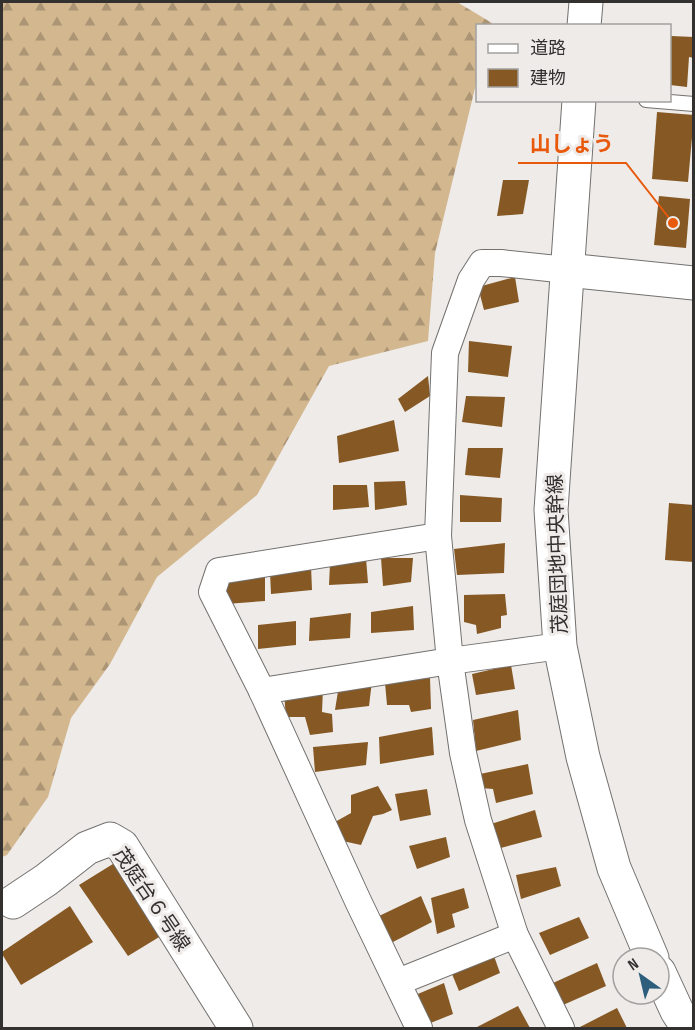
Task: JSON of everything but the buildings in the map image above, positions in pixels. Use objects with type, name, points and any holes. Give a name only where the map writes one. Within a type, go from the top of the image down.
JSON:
[{"type":"street","points":[[584,24],[586,2]]},
{"type":"street","name":"茂庭団地中央幹線","points":[[579,102],[551,510],[560,646],[583,757],[614,868],[647,946]]},
{"type":"street","points":[[561,1029],[515,935],[478,820],[463,753],[450,661],[438,536],[445,353],[471,280],[482,263],[693,283]]},
{"type":"street","points":[[419,1029],[262,691],[212,592],[219,570],[438,536]]},
{"type":"street","points":[[262,691],[560,646]]},
{"type":"street","name":"茂庭台６号線","points":[[7,903],[46,880],[87,848],[110,839],[122,846],[236,1029]]},
{"type":"street","points":[[398,982],[515,935]]},
{"type":"street","points":[[671,998],[688,1029]]},
{"type":"lane","points":[[670,102],[693,104]]},
{"type":"green space","points":[[2,2],[457,2],[492,23],[476,24],[476,84],[435,253],[428,341],[329,366],[257,495],[157,577],[110,664],[71,718],[48,797],[7,855],[2,857]]},
{"type":"place","name":"山しょう","points":[[673,223]]}]
